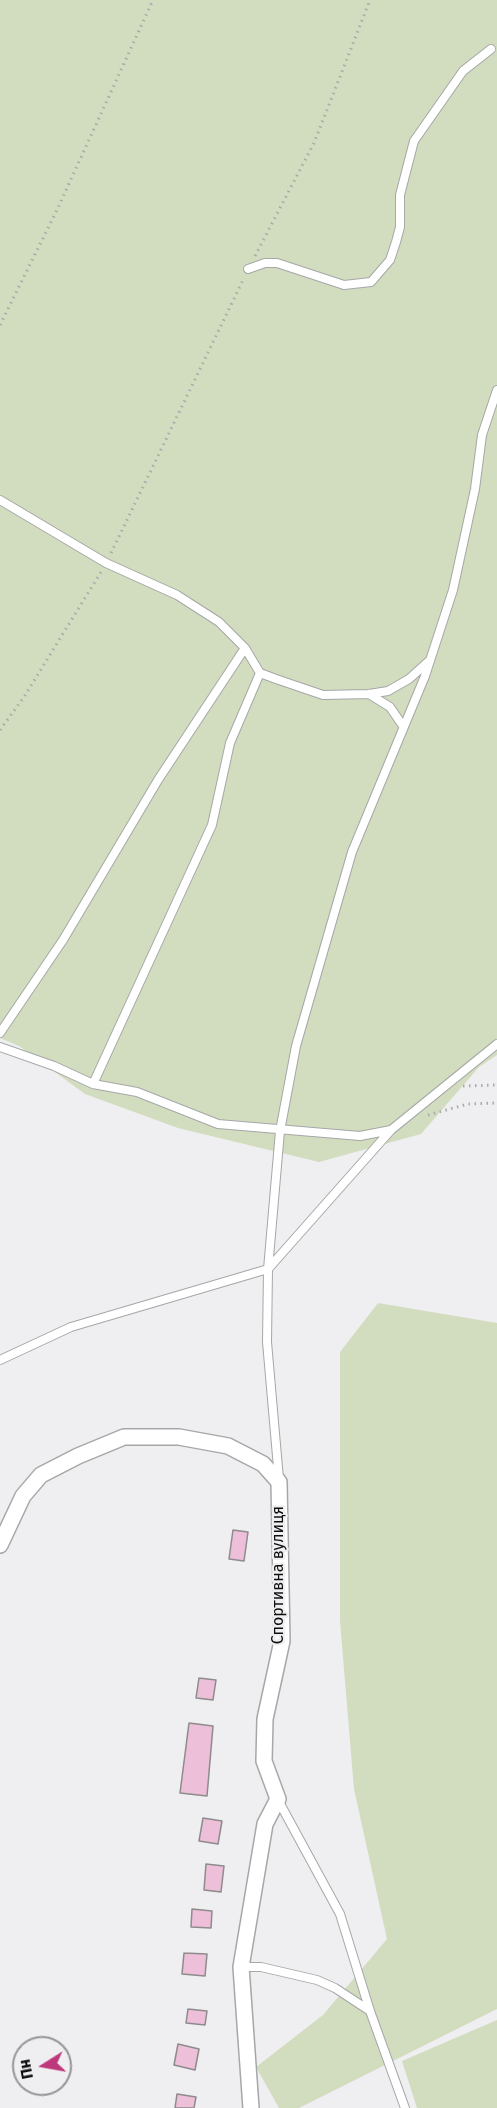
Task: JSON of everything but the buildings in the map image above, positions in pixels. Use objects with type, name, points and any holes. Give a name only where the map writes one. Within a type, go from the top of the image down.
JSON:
[{"type":"street","name":"Спортивна вулиця","points":[[0,1545],[23,1496],[42,1475],[78,1456],[124,1437],[179,1437],[228,1446],[263,1464],[279,1482],[282,1641],[265,1719],[264,1751],[264,1761],[278,1799]]},
{"type":"street","points":[[251,2108],[241,1967],[265,1824],[278,1799]]},
{"type":"lane","points":[[248,269],[265,263],[277,263],[344,285],[371,282],[390,260],[396,242],[402,213],[400,195],[414,141],[463,71],[495,48]]},
{"type":"lane","points":[[279,1482],[267,1341],[268,1269],[280,1131],[296,1046],[352,852],[430,660],[453,590],[475,489],[482,435],[497,390]]},
{"type":"lane","points":[[0,500],[106,563],[177,595],[219,622],[245,648],[260,673],[323,695],[369,694],[388,690],[409,680],[430,660]]},
{"type":"lane","points":[[0,1033],[63,940],[198,716],[245,648]]},
{"type":"lane","points":[[93,1084],[212,825],[230,744],[260,673]]},
{"type":"lane","points":[[369,694],[390,707],[402,726]]},
{"type":"lane","points":[[0,1360],[71,1327],[268,1269],[392,1130],[497,1044]]},
{"type":"lane","points":[[0,1047],[54,1066],[93,1084],[137,1092],[218,1124],[360,1136],[392,1130]]},
{"type":"lane","points":[[278,1799],[340,1914],[370,2011],[405,2108]]},
{"type":"lane","points":[[241,1967],[261,1967],[317,1980],[335,1988],[370,2011]]},
{"type":"path","points":[[0,325],[56,212],[153,0]]},
{"type":"path","points":[[0,730],[24,697],[106,563],[248,269],[314,143],[370,0]]},
{"type":"path","points":[[440,1091],[467,1085],[497,1085]]},
{"type":"path","points":[[426,1115],[468,1104],[497,1103]]},
{"type":"green space","points":[[0,0],[497,0],[497,1055],[479,1067],[421,1134],[319,1162],[178,1128],[85,1094],[19,1046],[0,1038]]},
{"type":"green space","points":[[378,1303],[497,1323],[497,2009],[299,2108],[279,2108],[256,2067],[323,2015],[387,1939],[354,1789],[340,1621],[340,1352]]},
{"type":"green space","points":[[497,2020],[497,2108],[417,2108],[402,2061]]}]
